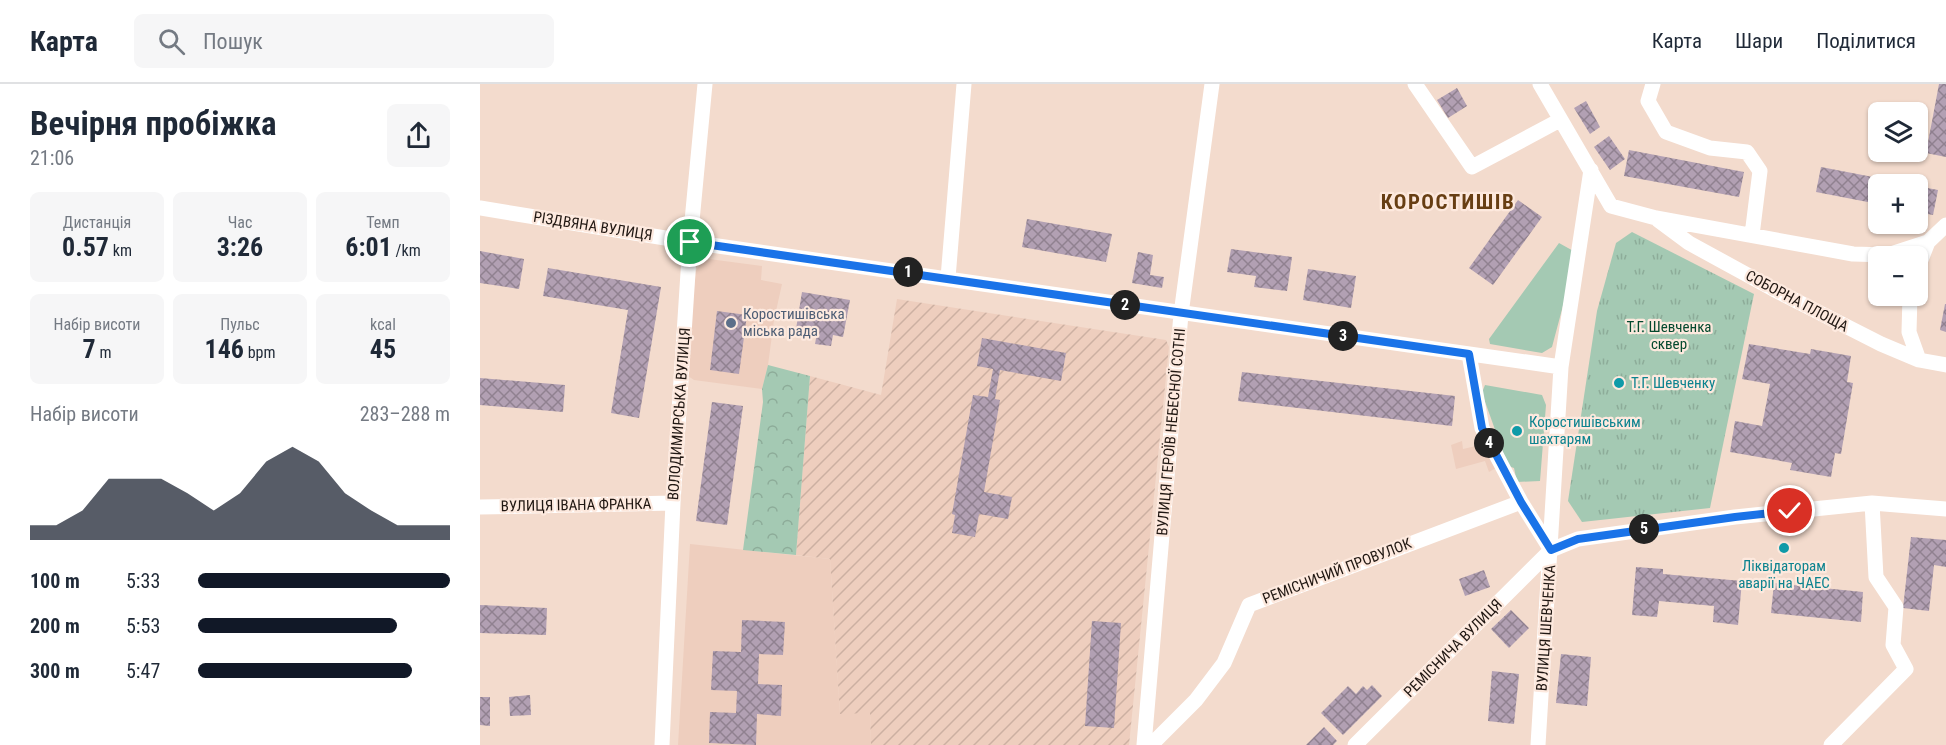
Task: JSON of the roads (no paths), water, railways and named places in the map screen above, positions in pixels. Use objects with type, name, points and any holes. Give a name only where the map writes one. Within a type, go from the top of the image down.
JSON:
[{"type":"street","name":"ВОЛОДИМИРСЬКА ВУЛИЦЯ","points":[[662,745],[673,503],[690,242],[705,84]]},
{"type":"street","points":[[948,278],[964,84]]},
{"type":"street","name":"ВУЛИЦЯ ГЕРОЇВ НЕБЕСНОЇ СОТНІ","points":[[1144,745],[1182,314],[1212,84]]},
{"type":"street","points":[[1415,84],[1472,167],[1560,120]]},
{"type":"street","points":[[1540,84],[1611,206],[1656,218],[1853,254],[1888,255],[1928,242]]},
{"type":"street","points":[[1653,84],[1648,101],[1666,132],[1710,148],[1748,152],[1760,171],[1752,235]]},
{"type":"street","name":"ВУЛИЦЯ ШЕВЧЕНКА","points":[[1538,745],[1561,367],[1591,170]]},
{"type":"street","name":"РІЗДВЯНА ВУЛИЦЯ","points":[[480,208],[690,242],[1561,367]]},
{"type":"street","name":"СОБОРНА ПЛОЩА","points":[[1656,218],[1689,243],[1773,290],[1881,344],[1919,360],[1946,365]]},
{"type":"street","points":[[1926,246],[1946,225]]},
{"type":"street","points":[[1911,306],[1910,332],[1919,360]]},
{"type":"street","points":[[1469,354],[1482,428],[1521,502],[1551,550],[1578,539],[1735,517],[1872,503],[1946,509]]},
{"type":"street","name":"РЕМІСНИЧИЙ ПРОВУЛОК","points":[[1151,745],[1196,700],[1224,663],[1249,604],[1521,502]]},
{"type":"street","name":"ВУЛИЦЯ ІВАНА ФРАНКА","points":[[480,507],[673,503]]},
{"type":"street","points":[[1831,745],[1906,669],[1893,645],[1896,608],[1876,577],[1872,503]]},
{"type":"street","name":"РЕМІСНИЧА ВУЛИЦЯ","points":[[1355,745],[1551,550]]},
{"type":"place","name":"Коростишівська міська рада","points":[[731,323]]},
{"type":"place","name":"Т.Г. Шевченку","points":[[1619,383]]},
{"type":"place","name":"Коростишівським шахтарям","points":[[1517,431]]},
{"type":"place","name":"Ліквідаторам аварії на ЧАЕС","points":[[1784,548]]},
{"type":"district","name":"КОРОСТИШІВ","points":[[1448,202]]},
{"type":"park label","name":"Т.Г. Шевченка сквер","points":[[1669,336]]}]
